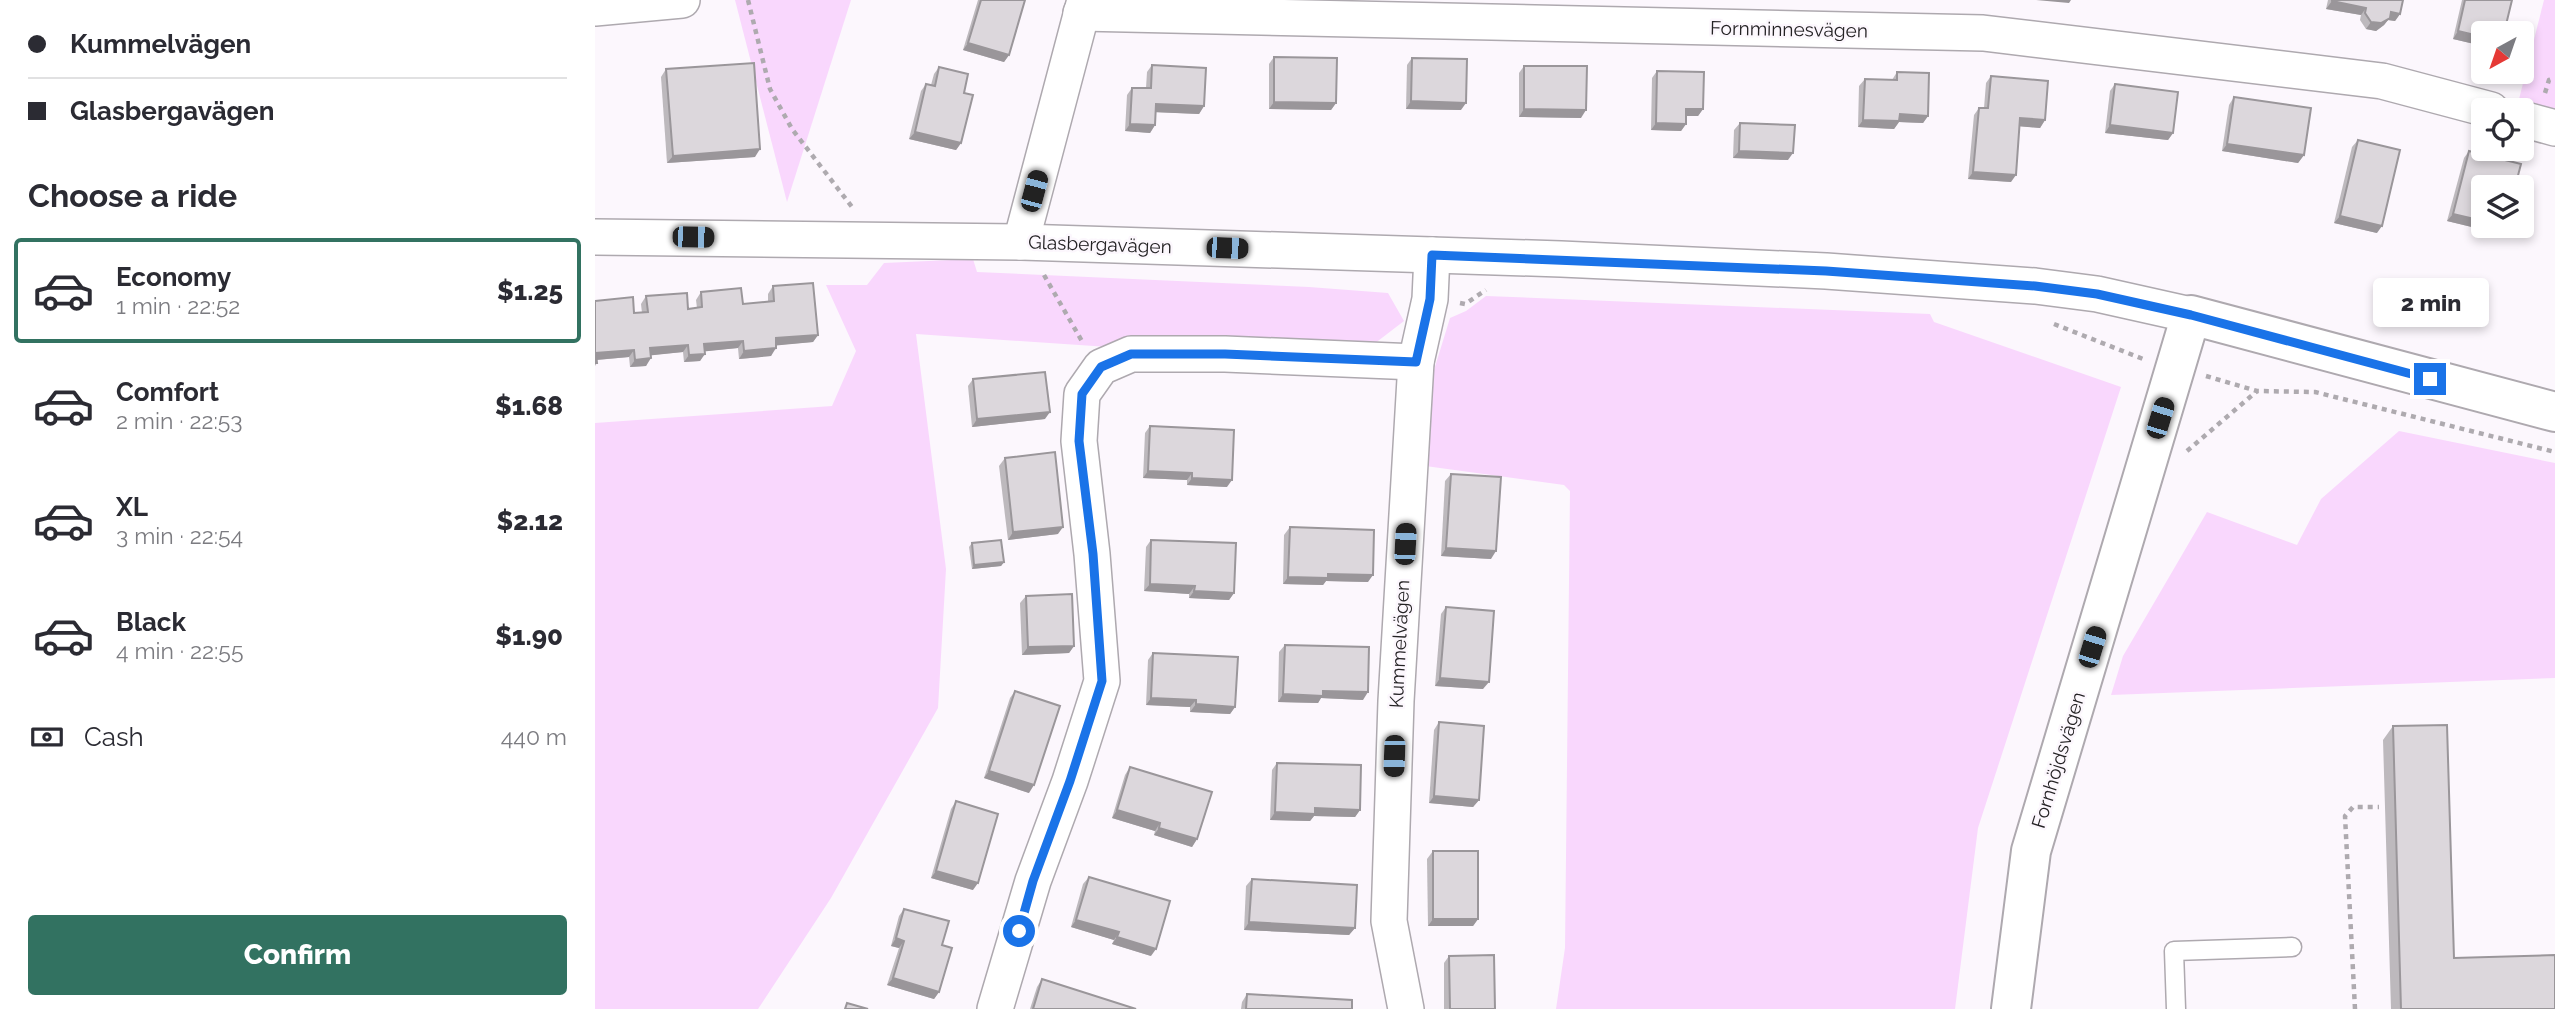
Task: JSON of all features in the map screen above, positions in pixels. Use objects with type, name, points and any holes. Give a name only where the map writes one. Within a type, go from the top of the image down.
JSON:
[{"type":"street","points":[[595,8],[682,0]]},
{"type":"street","points":[[1030,255],[1083,7]]},
{"type":"street","name":"Fornminnesvägen","points":[[1083,7],[1983,33],[2382,80],[2471,104]]},
{"type":"street","points":[[2534,122],[2555,128]]},
{"type":"street","name":"Glasbergavägen","points":[[595,237],[1030,255],[1432,255],[1826,271],[2035,286],[2097,294],[2191,315],[2555,412]]},
{"type":"street","name":"Kummelvägen","points":[[1406,1009],[1389,921],[1395,701],[1416,362],[1430,299],[1432,255]]},
{"type":"street","name":"Fornhöjdsvägen","points":[[2011,1009],[2031,851],[2191,315]]},
{"type":"street","points":[[995,1009],[1033,881],[1070,781],[1102,681],[1093,554],[1079,441],[1082,394],[1101,367],[1131,354],[1225,354],[1416,362]]},
{"type":"lane","points":[[2176,1009],[2173,951],[2292,947]]},
{"type":"path","points":[[748,0],[770,89],[792,129],[852,207]]},
{"type":"path","points":[[839,206],[865,207]]},
{"type":"path","points":[[1030,255],[1086,348],[1101,367]]},
{"type":"path","points":[[1430,299],[1465,304],[1492,285]]},
{"type":"path","points":[[2042,318],[2131,356],[2257,391],[2315,392],[2555,452]]},
{"type":"path","points":[[2354,1009],[2345,816],[2353,807],[2379,807]]},
{"type":"shaded area","points":[[735,0],[851,0],[787,202]]},
{"type":"shaded area","points":[[2544,0],[2555,0],[2555,116],[2534,111],[2534,98],[2519,98],[2523,84],[2534,84],[2534,40]]},
{"type":"shaded area","points":[[973,259],[977,272],[1388,293],[1404,321],[1374,344],[1331,362],[916,334],[946,569],[938,708],[831,898],[758,1009],[595,1009],[595,423],[832,406],[856,351],[826,285],[867,285],[884,263]]},
{"type":"shaded area","points":[[1486,296],[1930,314],[1934,322],[2121,387],[1978,828],[1955,1009],[1556,1009],[1565,948],[1570,491],[1564,485],[1418,465],[1434,370],[1450,318],[1466,311]]},
{"type":"shaded area","points":[[2399,431],[2555,463],[2555,678],[2111,695],[2123,656],[2207,512],[2297,545],[2321,499]]},
{"type":"building","points":[[981,0],[1025,0],[1009,55],[968,43]]},
{"type":"building","points":[[2332,0],[2403,0],[2400,14],[2391,12],[2390,18],[2381,23],[2371,22],[2365,13],[2366,8]]},
{"type":"building","points":[[2465,0],[2512,0],[2507,21],[2471,21],[2471,34],[2458,31]]},
{"type":"building","points":[[1274,57],[1337,58],[1336,103],[1274,102]]},
{"type":"building","points":[[1412,58],[1467,59],[1466,103],[1411,101]]},
{"type":"building","points":[[754,63],[760,149],[673,156],[666,69]]},
{"type":"building","points":[[1152,65],[1206,68],[1204,106],[1156,104],[1155,125],[1130,124],[1132,88],[1151,88]]},
{"type":"building","points":[[1524,66],[1587,66],[1586,110],[1524,109]]},
{"type":"building","points":[[939,67],[968,74],[964,93],[973,95],[961,143],[915,132],[926,84],[935,86]]},
{"type":"building","points":[[1657,71],[1704,72],[1703,109],[1686,109],[1686,124],[1656,123]]},
{"type":"building","points":[[1897,72],[1929,73],[1928,116],[1900,114],[1899,121],[1863,120],[1865,79],[1897,80]]},
{"type":"building","points":[[1991,76],[2048,81],[2045,120],[2020,118],[2016,175],[1973,172],[1979,108],[1988,108]]},
{"type":"building","points":[[2115,84],[2178,92],[2173,133],[2110,125]]},
{"type":"building","points":[[2234,97],[2311,108],[2304,155],[2227,144]]},
{"type":"building","points":[[1740,123],[1795,125],[1793,153],[1739,151]]},
{"type":"building","points":[[2358,140],[2400,150],[2382,226],[2340,216]]},
{"type":"building","points":[[2469,151],[2471,161],[2509,161],[2521,164],[2518,175],[2471,175],[2471,218],[2453,214]]},
{"type":"building","points":[[813,283],[818,335],[776,338],[776,348],[744,351],[743,341],[704,344],[705,354],[689,355],[688,345],[650,348],[651,358],[635,360],[634,350],[596,353],[595,363],[595,301],[633,297],[634,313],[648,312],[646,296],[687,293],[688,309],[702,307],[701,292],[741,288],[743,304],[774,301],[773,286]]},
{"type":"building","points":[[1045,372],[1050,412],[977,419],[973,379]]},
{"type":"building","points":[[1150,426],[1234,430],[1232,480],[1192,478],[1192,473],[1148,471]]},
{"type":"building","points":[[1055,452],[1063,527],[1013,532],[1005,458]]},
{"type":"building","points":[[1451,474],[1501,477],[1496,551],[1446,548]]},
{"type":"building","points":[[1290,527],[1374,530],[1373,575],[1288,577]]},
{"type":"building","points":[[1001,540],[1004,562],[974,565],[972,543]]},
{"type":"building","points":[[1151,540],[1236,543],[1234,593],[1194,591],[1195,586],[1150,584]]},
{"type":"building","points":[[1072,594],[1074,646],[1028,647],[1026,596]]},
{"type":"building","points":[[1446,607],[1494,611],[1489,682],[1440,678]]},
{"type":"building","points":[[1285,645],[1369,647],[1368,692],[1323,691],[1323,696],[1283,694]]},
{"type":"building","points":[[1153,653],[1238,657],[1235,707],[1196,704],[1196,700],[1151,698]]},
{"type":"building","points":[[1015,691],[1060,706],[1034,785],[989,771]]},
{"type":"building","points":[[1439,722],[1484,726],[1479,800],[1434,796]]},
{"type":"building","points":[[2447,725],[2454,958],[2555,955],[2555,1009],[2401,1009],[2393,726]]},
{"type":"building","points":[[1277,763],[1361,765],[1360,810],[1315,808],[1315,814],[1275,812]]},
{"type":"building","points":[[1130,767],[1212,792],[1197,839],[1159,828],[1160,823],[1117,810]]},
{"type":"building","points":[[956,801],[998,814],[978,883],[936,871]]},
{"type":"building","points":[[1433,851],[1478,851],[1478,919],[1433,919]]},
{"type":"building","points":[[1089,877],[1170,901],[1156,949],[1117,937],[1119,932],[1076,920]]},
{"type":"building","points":[[1252,879],[1357,885],[1355,928],[1249,922]]},
{"type":"building","points":[[904,909],[949,921],[942,945],[952,948],[939,992],[893,978],[904,941],[896,938]]},
{"type":"building","points":[[1494,955],[1495,1009],[1450,1009],[1449,956]]},
{"type":"building","points":[[1042,979],[1136,1009],[1033,1009]]},
{"type":"building","points":[[1247,994],[1352,1000],[1352,1009],[1246,1009]]},
{"type":"building","points":[[847,1003],[868,1009],[845,1009]]},
{"type":"route","points":[[1019,931],[1033,881],[1070,781],[1102,681],[1093,554],[1079,441],[1082,394],[1101,367],[1131,354],[1225,354],[1416,362],[1430,299],[1432,255],[1826,271],[2035,286],[2097,294],[2191,315],[2430,379]]}]
